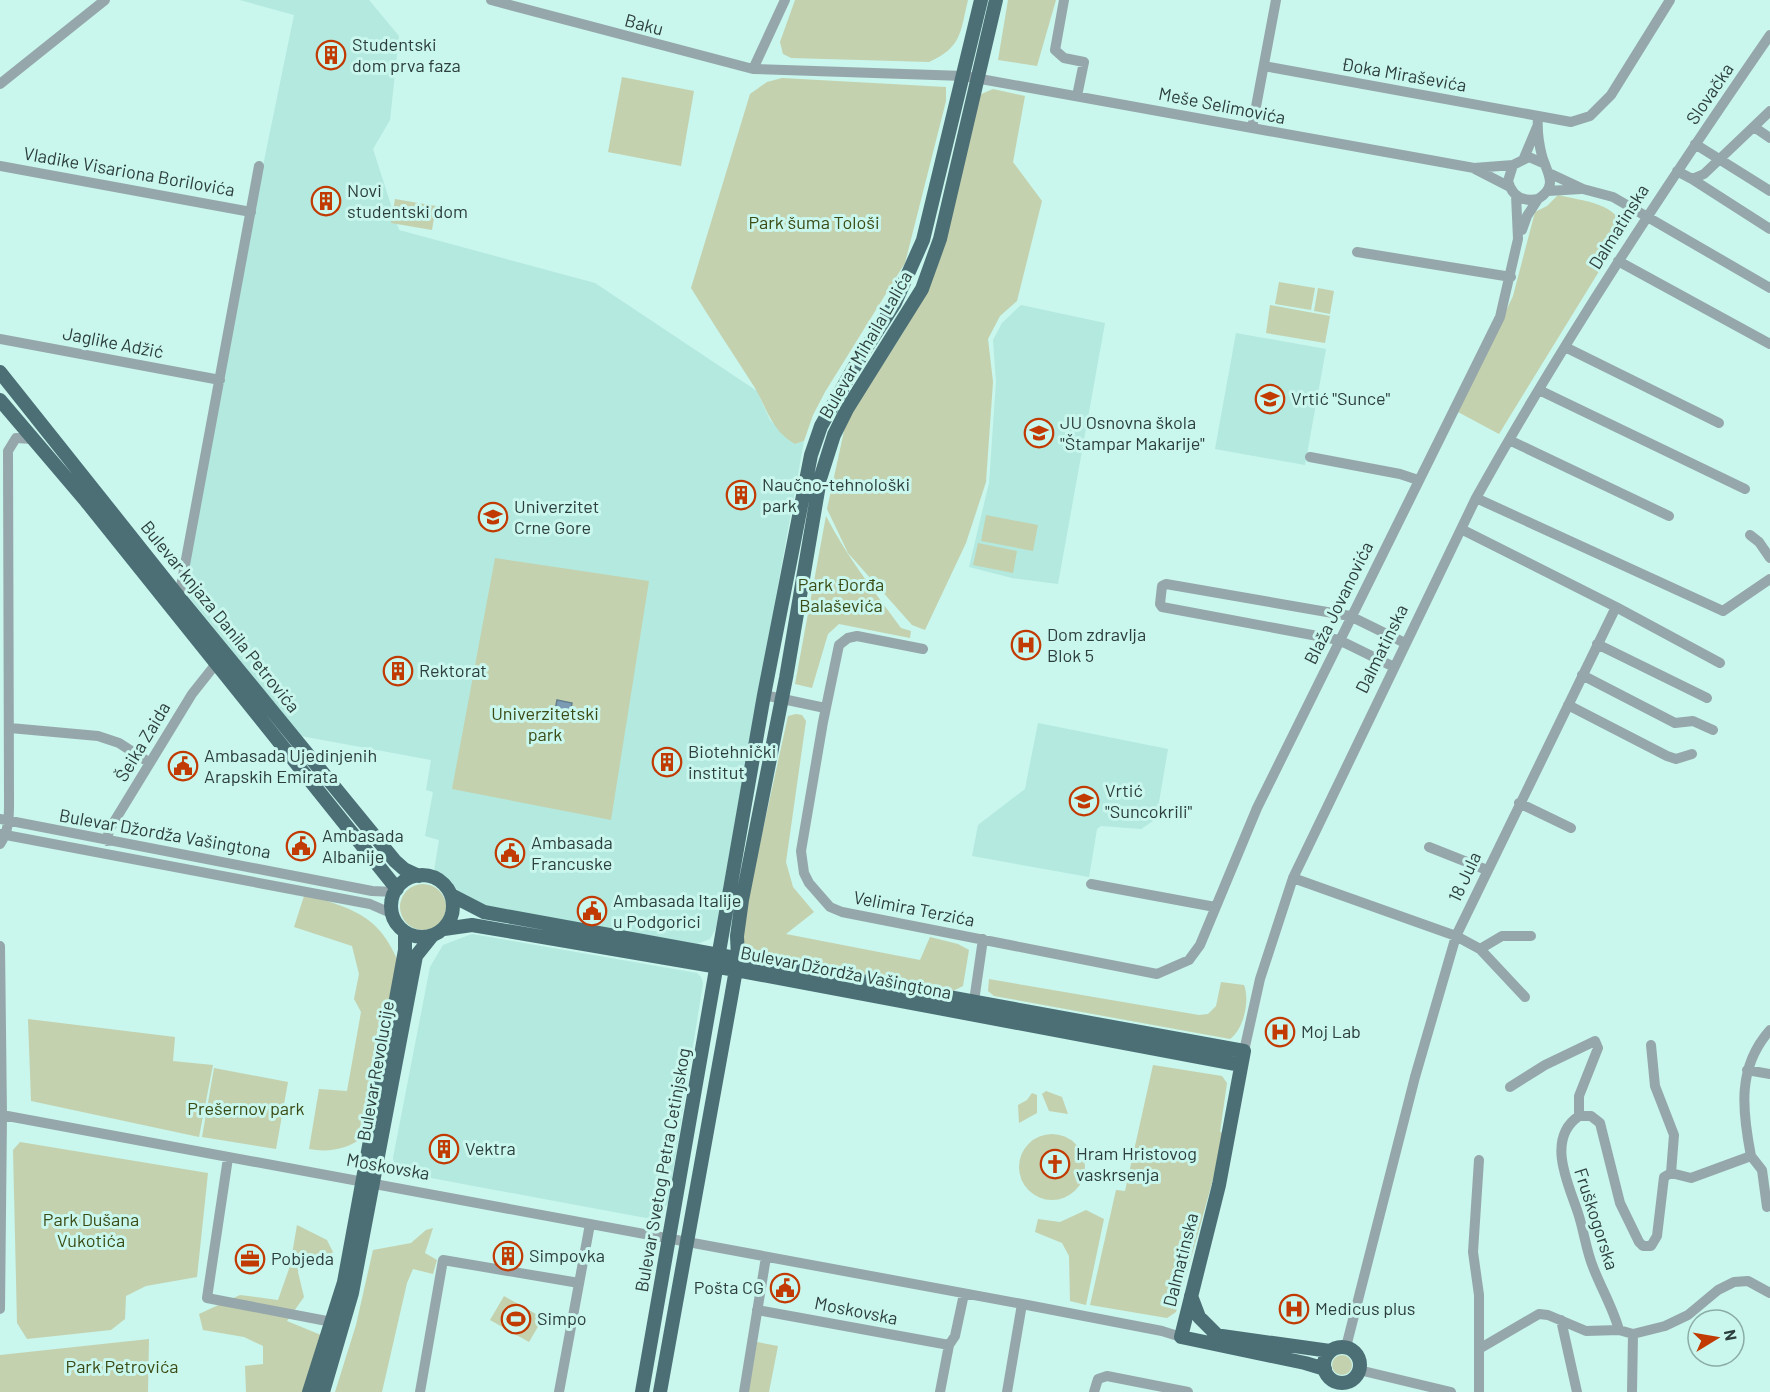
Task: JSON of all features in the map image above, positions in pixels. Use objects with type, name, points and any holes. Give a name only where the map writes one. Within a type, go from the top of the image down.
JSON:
[{"type":"main road","name":"Bulevar Mihaila Lalića","points":[[719,961],[764,695],[814,447],[821,426],[850,374],[895,303],[923,240],[981,0]]},
{"type":"main road","name":"Bulevar Mihaila Lalića","points":[[737,964],[737,936],[742,900],[825,459],[847,409],[922,289],[940,239],[996,0]]},
{"type":"main road","name":"Bulevar knjaza Danila Petrovića","points":[[0,372],[179,597],[395,861],[404,869],[419,876]]},
{"type":"main road","name":"Bulevar knjaza Danila Petrovića","points":[[0,400],[100,519],[396,891]]},
{"type":"main road","points":[[419,876],[436,879],[445,885],[451,895],[453,909],[438,932],[421,937],[405,932],[393,914],[396,891],[406,880],[419,876]]},
{"type":"main road","name":"Bulevar Džordža Vašingtona","points":[[451,895],[484,912],[719,961]]},
{"type":"main road","name":"Bulevar Džordža Vašingtona","points":[[438,932],[472,925],[719,961],[975,1000],[1244,1051]]},
{"type":"main road","name":"Bulevar Revolucije","points":[[323,1392],[352,1293],[405,950],[405,932]]},
{"type":"main road","name":"Bulevar Revolucije","points":[[309,1392],[332,1322],[368,1181],[416,956],[438,932]]},
{"type":"main road","name":"Bulevar Svetog Petra Cetinjskog","points":[[642,1392],[719,961]]},
{"type":"main road","name":"Bulevar Džordža Vašingtona","points":[[737,964],[972,1015],[1241,1065]]},
{"type":"main road","name":"Bulevar Svetog Petra Cetinjskog","points":[[660,1392],[737,964]]},
{"type":"main road","name":"Dalmatinska","points":[[1177,1333],[1223,1167],[1244,1051]]},
{"type":"main road","points":[[1190,1291],[1199,1317],[1217,1335]]},
{"type":"main road","name":"Moskovska","points":[[1177,1333],[1217,1335],[1330,1351]]},
{"type":"main road","name":"Moskovska","points":[[1177,1333],[1305,1363],[1327,1373]]},
{"type":"main road","points":[[1327,1373],[1345,1387],[1359,1370],[1358,1356],[1346,1347],[1330,1351],[1325,1360],[1327,1373],[1331,1392]]},
{"type":"street","name":"Baku","points":[[492,0],[507,2],[753,69],[964,76]]},
{"type":"street","points":[[753,69],[785,0]]},
{"type":"street","points":[[1064,0],[1055,50],[1064,58],[1084,62],[1077,96]]},
{"type":"street","points":[[1252,128],[1276,0]]},
{"type":"street","name":"Đoka Miraševića","points":[[1264,66],[1538,121],[1571,122],[1596,112],[1611,95],[1670,0]]},
{"type":"street","points":[[0,84],[99,2]]},
{"type":"street","name":"Slovačka","points":[[1677,171],[1770,35]]},
{"type":"street","name":"Meše Selimovića","points":[[964,76],[1474,168],[1513,165]]},
{"type":"street","points":[[1692,179],[1704,174],[1770,111]]},
{"type":"street","points":[[1524,158],[1538,121]]},
{"type":"street","points":[[1538,121],[1545,164],[1551,174],[1583,189],[1613,197],[1770,288]]},
{"type":"street","points":[[1754,127],[1770,138]]},
{"type":"street","points":[[1695,144],[1770,191]]},
{"type":"street","points":[[1545,164],[1535,158],[1524,158],[1513,165],[1508,176],[1513,191],[1526,200],[1538,199],[1548,191],[1583,189]]},
{"type":"street","name":"Vladike Visariona Borilovića","points":[[0,166],[252,212]]},
{"type":"street","points":[[179,597],[260,166]]},
{"type":"street","name":"Meše Selimovića","points":[[1474,168],[1513,191]]},
{"type":"street","points":[[1677,171],[1770,229]]},
{"type":"street","name":"Dalmatinska","points":[[1244,1051],[1263,971],[1293,878],[1476,498],[1564,347],[1645,217],[1677,171]]},
{"type":"street","points":[[1548,191],[1551,174]]},
{"type":"street","name":"Blaža Jovanovića","points":[[1513,191],[1518,239]]},
{"type":"street","name":"Blaža Jovanovića","points":[[1171,970],[1195,954],[1257,808],[1350,616],[1494,330],[1511,277],[1518,239],[1527,216],[1538,199]]},
{"type":"street","points":[[1357,252],[1511,277]]},
{"type":"street","points":[[1618,261],[1770,344]]},
{"type":"street","name":"Jaglike Adžić","points":[[0,339],[220,380]]},
{"type":"street","points":[[1564,347],[1719,423]]},
{"type":"street","points":[[1539,390],[1745,489]]},
{"type":"street","points":[[1,840],[10,728],[4,610],[8,451],[16,438],[32,439]]},
{"type":"street","points":[[1509,440],[1669,516]]},
{"type":"street","points":[[1310,457],[1400,474],[1418,480]]},
{"type":"street","points":[[1476,498],[1723,611],[1770,579]]},
{"type":"street","points":[[1461,529],[1616,607],[1720,663]]},
{"type":"street","points":[[1750,535],[1759,542],[1770,558]]},
{"type":"street","points":[[1394,667],[1339,640],[1162,607],[1160,604],[1162,586],[1166,584],[1350,616],[1405,643]]},
{"type":"street","name":"18 Jula","points":[[1346,1347],[1412,1088],[1456,936],[1616,607]]},
{"type":"street","name":"Velimira Terzića","points":[[923,649],[857,636],[848,638],[839,645],[825,708],[801,850],[804,873],[809,883],[830,907],[842,912],[1118,968],[1157,974],[1171,970]]},
{"type":"street","points":[[1597,644],[1707,698]]},
{"type":"street","name":"Šeika Zaida","points":[[107,842],[109,830],[192,694],[215,665]]},
{"type":"street","points":[[1582,675],[1675,723],[1693,721],[1713,730]]},
{"type":"street","points":[[764,695],[825,708]]},
{"type":"street","points":[[1568,705],[1667,756],[1676,759],[1692,754]]},
{"type":"street","points":[[10,728],[98,736],[119,743],[150,763]]},
{"type":"street","points":[[1519,803],[1571,828]]},
{"type":"street","name":"Bulevar Džordža Vašingtona","points":[[4,820],[107,842],[372,891],[396,891]]},
{"type":"street","name":"Bulevar Džordža Vašingtona","points":[[1,840],[370,904],[393,914]]},
{"type":"street","points":[[1429,847],[1487,870]]},
{"type":"street","points":[[1293,878],[1456,936],[1480,949],[1525,997]]},
{"type":"street","points":[[1091,884],[1215,907]]},
{"type":"street","points":[[1480,949],[1502,936],[1531,936]]},
{"type":"street","points":[[972,1015],[983,939]]},
{"type":"street","points":[[0,946],[2,1115],[0,1309]]},
{"type":"street","points":[[1767,1207],[1762,1170],[1751,1156],[1745,1119],[1747,1070],[1755,1047],[1770,1030]]},
{"type":"street","points":[[1510,1087],[1537,1070],[1595,1041],[1598,1048],[1579,1096],[1579,1116]]},
{"type":"street","points":[[1651,1045],[1655,1086],[1674,1135],[1671,1173],[1691,1178],[1751,1156]]},
{"type":"street","points":[[1747,1070],[1770,1074]]},
{"type":"street","name":"Moskovska","points":[[2,1115],[228,1158],[368,1181],[1177,1333]]},
{"type":"street","name":"Fruškogorska","points":[[1619,1330],[1612,1307],[1592,1264],[1579,1214],[1563,1170],[1564,1137],[1569,1126],[1579,1116],[1591,1116],[1600,1123],[1620,1203],[1632,1232],[1643,1246],[1651,1246],[1656,1242],[1661,1215],[1661,1182],[1667,1173],[1671,1173]]},
{"type":"street","points":[[228,1158],[207,1298],[332,1322]]},
{"type":"street","points":[[1479,1160],[1473,1252],[1479,1295],[1479,1392]]},
{"type":"street","points":[[559,1392],[590,1224]]},
{"type":"street","points":[[744,1392],[766,1257]]},
{"type":"street","points":[[420,1392],[443,1260],[579,1283]]},
{"type":"street","points":[[1479,1350],[1532,1317],[1548,1315],[1586,1331],[1619,1330],[1634,1334],[1665,1326],[1688,1315],[1718,1290],[1734,1282],[1748,1281],[1770,1293]]},
{"type":"street","points":[[940,1392],[949,1345],[956,1336],[964,1294]]},
{"type":"street","points":[[1007,1392],[1022,1304]]},
{"type":"street","name":"Moskovska","points":[[758,1310],[949,1345]]},
{"type":"street","points":[[1561,1320],[1577,1392]]},
{"type":"street","points":[[1632,1392],[1634,1334]]},
{"type":"street","points":[[1359,1370],[1426,1389],[1451,1392]]},
{"type":"street","points":[[1094,1392],[1098,1380],[1107,1376],[1188,1392]]},
{"type":"shaded area","name":"Univerzitet Crne Gore","points":[[240,0],[369,0],[399,36],[390,120],[373,149],[399,230],[595,283],[757,391],[770,420],[795,444],[804,441],[716,928],[710,939],[697,944],[479,908],[462,898],[452,882],[434,871],[439,840],[425,836],[433,792],[426,790],[431,760],[301,736],[183,590],[251,224],[294,15]]},
{"type":"shaded area","name":"JU Osnovna škola \"Štampar Makarije\"","points":[[1021,305],[1105,323],[1058,584],[1012,578],[969,567],[989,483],[996,382],[993,340],[1002,323]]},
{"type":"shaded area","name":"Vrtić \"Sunce\"","points":[[1236,333],[1326,349],[1305,465],[1215,449]]},
{"type":"shaded area","points":[[557,700],[572,703],[569,718],[554,716]]},
{"type":"shaded area","name":"Vrtić \"Suncokrili\"","points":[[1038,723],[1168,749],[1157,814],[1153,821],[1141,829],[1101,826],[1097,829],[1089,877],[972,856],[978,825],[1025,789]]},
{"type":"shaded area","points":[[472,934],[697,973],[701,977],[703,983],[668,1203],[657,1216],[646,1218],[399,1172],[395,1167],[393,1158],[430,967],[443,945]]},
{"type":"green space","points":[[795,0],[968,0],[958,38],[948,51],[929,62],[791,58],[783,54],[780,42]]},
{"type":"green space","points":[[1008,0],[1056,0],[1037,66],[998,60]]},
{"type":"green space","points":[[622,77],[694,91],[681,166],[608,152]]},
{"type":"green space","name":"Park šuma Tološi","points":[[782,78],[946,87],[946,101],[905,263],[825,392],[813,415],[804,441],[795,444],[775,426],[755,388],[691,288],[750,94],[767,82]]},
{"type":"green space","points":[[993,89],[1025,96],[1013,162],[1042,201],[1017,301],[1000,316],[988,339],[993,382],[986,482],[966,543],[925,630],[912,625],[848,553],[827,509],[846,422],[904,331],[928,284],[977,96]]},
{"type":"green space","points":[[1558,195],[1589,202],[1609,210],[1621,224],[1622,234],[1499,434],[1458,412],[1513,296],[1535,212],[1547,206]]},
{"type":"green space","points":[[395,199],[436,206],[432,230],[391,223]]},
{"type":"green space","points":[[1279,282],[1315,288],[1311,310],[1275,304]]},
{"type":"green space","points":[[1318,288],[1334,291],[1330,314],[1314,311]]},
{"type":"green space","points":[[1270,305],[1330,316],[1325,343],[1266,333]]},
{"type":"green space","points":[[986,515],[1038,525],[1033,551],[981,541]]},
{"type":"green space","name":"Park Đorđa Balaševića","points":[[826,516],[852,560],[901,628],[911,631],[910,638],[839,624],[828,634],[812,688],[795,684]]},
{"type":"green space","points":[[978,543],[1017,551],[1013,573],[973,565]]},
{"type":"green space","name":"Univerzitetski park","points":[[495,558],[649,581],[611,820],[452,789]]},
{"type":"green space","points":[[802,715],[806,721],[786,862],[793,887],[814,912],[786,934],[920,960],[930,937],[958,944],[969,950],[963,986],[953,991],[753,956],[746,947],[740,934],[788,716]]},
{"type":"green space","points":[[423,884],[439,891],[446,907],[439,923],[423,930],[407,923],[400,907],[407,891]]},
{"type":"green space","points":[[305,893],[349,909],[371,922],[390,945],[398,961],[364,1136],[345,1147],[331,1150],[309,1149],[319,1089],[347,1091],[361,1012],[354,999],[359,974],[352,946],[294,927]]},
{"type":"green space","points":[[989,979],[1199,1015],[1208,1014],[1216,1006],[1221,982],[1244,985],[1246,1006],[1239,1028],[1230,1039],[994,996],[988,991]]},
{"type":"green space","points":[[28,1019],[175,1037],[173,1061],[213,1065],[199,1137],[31,1101]]},
{"type":"green space","points":[[1153,1065],[1222,1076],[1227,1083],[1220,1132],[1225,1133],[1176,1312],[1167,1318],[1090,1305],[1116,1190],[1125,1191]]},
{"type":"green space","name":"Prešernov park","points":[[214,1068],[288,1082],[276,1149],[202,1137]]},
{"type":"green space","points":[[1046,1091],[1062,1097],[1068,1114],[1049,1111],[1042,1094]]},
{"type":"green space","points":[[1032,1093],[1037,1095],[1037,1113],[1019,1123],[1018,1105],[1027,1100]]},
{"type":"green space","points":[[1045,1134],[1059,1134],[1071,1139],[1080,1148],[1085,1167],[1083,1180],[1076,1191],[1059,1200],[1045,1200],[1033,1195],[1024,1186],[1019,1174],[1019,1160],[1024,1148],[1033,1139]]},
{"type":"green space","name":"Park Dušana Vukotića","points":[[20,1142],[208,1173],[197,1277],[146,1286],[126,1296],[125,1319],[111,1330],[27,1339],[17,1323],[13,1150]]},
{"type":"green space","points":[[1086,1210],[1104,1219],[1086,1305],[1070,1301],[1069,1256],[1062,1243],[1035,1232],[1038,1219],[1060,1222]]},
{"type":"green space","points":[[297,1225],[327,1240],[333,1252],[325,1259],[302,1252],[298,1272],[304,1297],[287,1321],[321,1335],[302,1392],[246,1392],[245,1366],[263,1364],[263,1346],[244,1337],[203,1330],[199,1314],[240,1295],[278,1300],[290,1266]]},
{"type":"green space","points":[[433,1228],[425,1253],[437,1260],[433,1274],[413,1269],[407,1283],[382,1392],[335,1392],[356,1325],[373,1250],[411,1243],[426,1230]]},
{"type":"green space","name":"Simpo","points":[[504,1296],[543,1318],[529,1342],[490,1320]]},
{"type":"green space","name":"Park Petrovića","points":[[149,1339],[148,1392],[0,1392],[0,1355]]},
{"type":"green space","points":[[757,1342],[778,1346],[769,1392],[748,1392]]},
{"type":"green space","points":[[1342,1355],[1349,1358],[1352,1365],[1349,1372],[1342,1375],[1335,1372],[1332,1365],[1335,1358]]},
{"type":"place","name":"Studentski dom prva faza","points":[[331,55]]},
{"type":"place","name":"Novi studentski dom","points":[[326,201]]},
{"type":"place","name":"Vrtić \"Sunce\"","points":[[1270,399]]},
{"type":"place","name":"JU Osnovna škola \"Štampar Makarije\"","points":[[1039,433]]},
{"type":"place","name":"Naučno-tehnološki park","points":[[741,495]]},
{"type":"place","name":"Univerzitet Crne Gore","points":[[493,517]]},
{"type":"place","name":"Dom zdravlja Blok 5","points":[[1026,645]]},
{"type":"place","name":"Rektorat","points":[[398,671]]},
{"type":"place","name":"Biotehnički institut","points":[[667,762]]},
{"type":"place","name":"Ambasada Ujedinjenih Arapskih Emirata","points":[[183,766]]},
{"type":"place","name":"Vrtić \"Suncokrili\"","points":[[1084,801]]},
{"type":"place","name":"Ambasada Albanije","points":[[301,846]]},
{"type":"place","name":"Ambasada Francuske","points":[[510,853]]},
{"type":"place","name":"Ambasada Italije u Podgorici","points":[[592,911]]},
{"type":"place","name":"Moj Lab","points":[[1280,1032]]},
{"type":"place","name":"Vektra","points":[[444,1149]]},
{"type":"place","name":"Hram Hristovog vaskrsenja","points":[[1055,1164]]},
{"type":"place","name":"Simpovka","points":[[508,1256]]},
{"type":"place","name":"Pobjeda","points":[[250,1259]]},
{"type":"place","name":"Pošta CG","points":[[785,1288]]},
{"type":"place","name":"Medicus plus","points":[[1294,1309]]},
{"type":"place","name":"Simpo","points":[[516,1319]]}]
